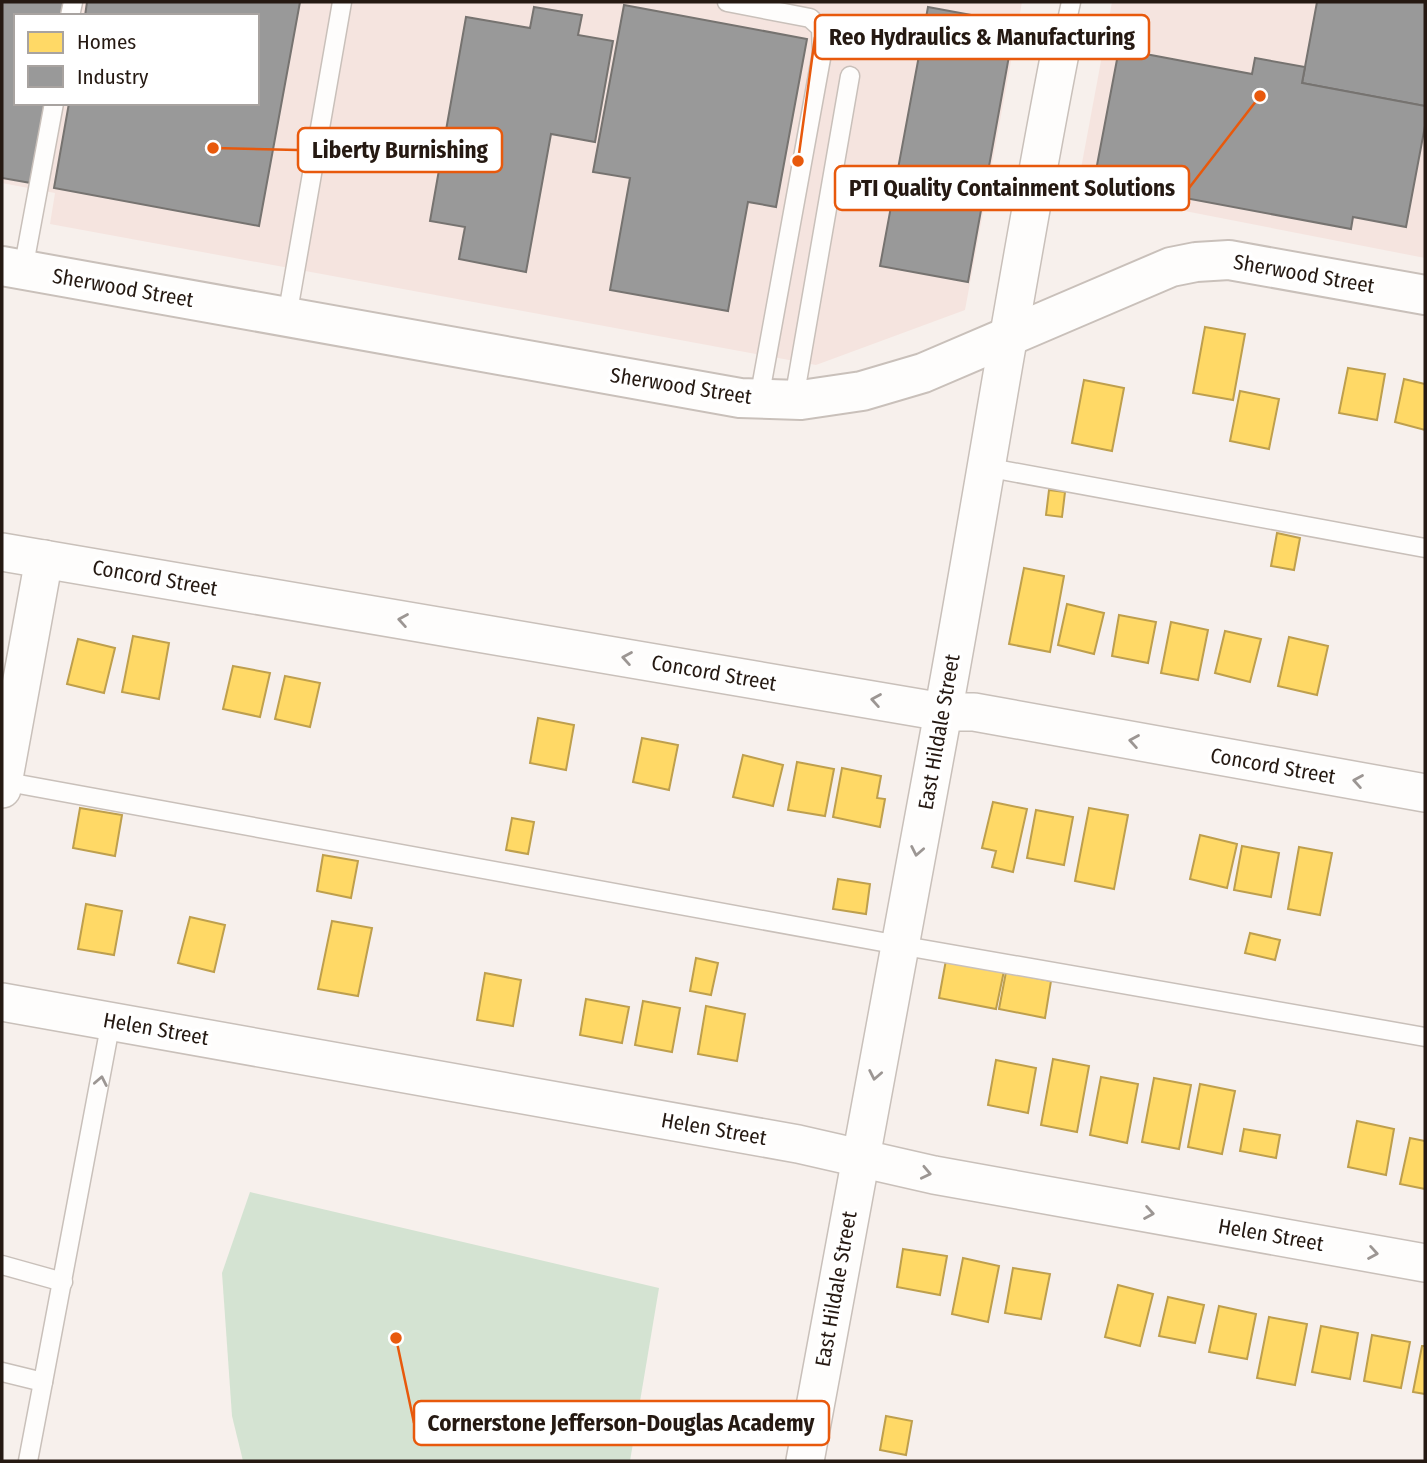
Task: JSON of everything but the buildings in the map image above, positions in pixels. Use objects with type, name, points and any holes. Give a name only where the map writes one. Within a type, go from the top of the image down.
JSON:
[{"type":"street","name":"East Hildale Street","points":[[805,1461],[943,712],[1031,203],[1062,43]]},
{"type":"street","name":"Sherwood Street","points":[[13,268],[740,398],[776,399],[862,391],[911,377],[1171,267],[1196,262],[1229,260],[1425,295]]},
{"type":"street","name":"Concord Street","points":[[2,552],[943,712],[974,712],[1425,793]]},
{"type":"street","points":[[2,784],[44,559]]},
{"type":"street","name":"Helen Street","points":[[2,1002],[771,1139],[934,1175],[1425,1262]]},
{"type":"lane","points":[[287,317],[342,2]]},
{"type":"lane","points":[[727,2],[810,18],[821,28],[822,53],[776,399]]},
{"type":"lane","name":"East Hildale Street","points":[[1062,43],[1071,2]]},
{"type":"lane","points":[[776,399],[850,76]]},
{"type":"lane","points":[[13,268],[54,105]]},
{"type":"lane","points":[[985,467],[1425,548]]},
{"type":"lane","points":[[2,784],[1425,1037]]},
{"type":"lane","points":[[28,1461],[111,1021]]},
{"type":"lane","points":[[2,1265],[63,1282]]},
{"type":"lane","points":[[2,1371],[43,1382]]},
{"type":"shaded area","points":[[2,2],[1022,2],[965,310],[816,365],[50,224],[55,193],[2,183]]},
{"type":"shaded area","points":[[1112,2],[1425,2],[1425,258],[1077,190]]},
{"type":"green space","points":[[250,1192],[659,1288],[630,1461],[243,1461],[232,1416],[222,1273]]},
{"type":"place","name":"PTI Quality Containment Solutions","points":[[1260,96]]},
{"type":"place","name":"Liberty Burnishing","points":[[213,148]]},
{"type":"place","name":"Reo Hydraulics & Manufacturing","points":[[798,161]]},
{"type":"place","name":"Cornerstone Jefferson-Douglas Academy","points":[[396,1338]]}]
